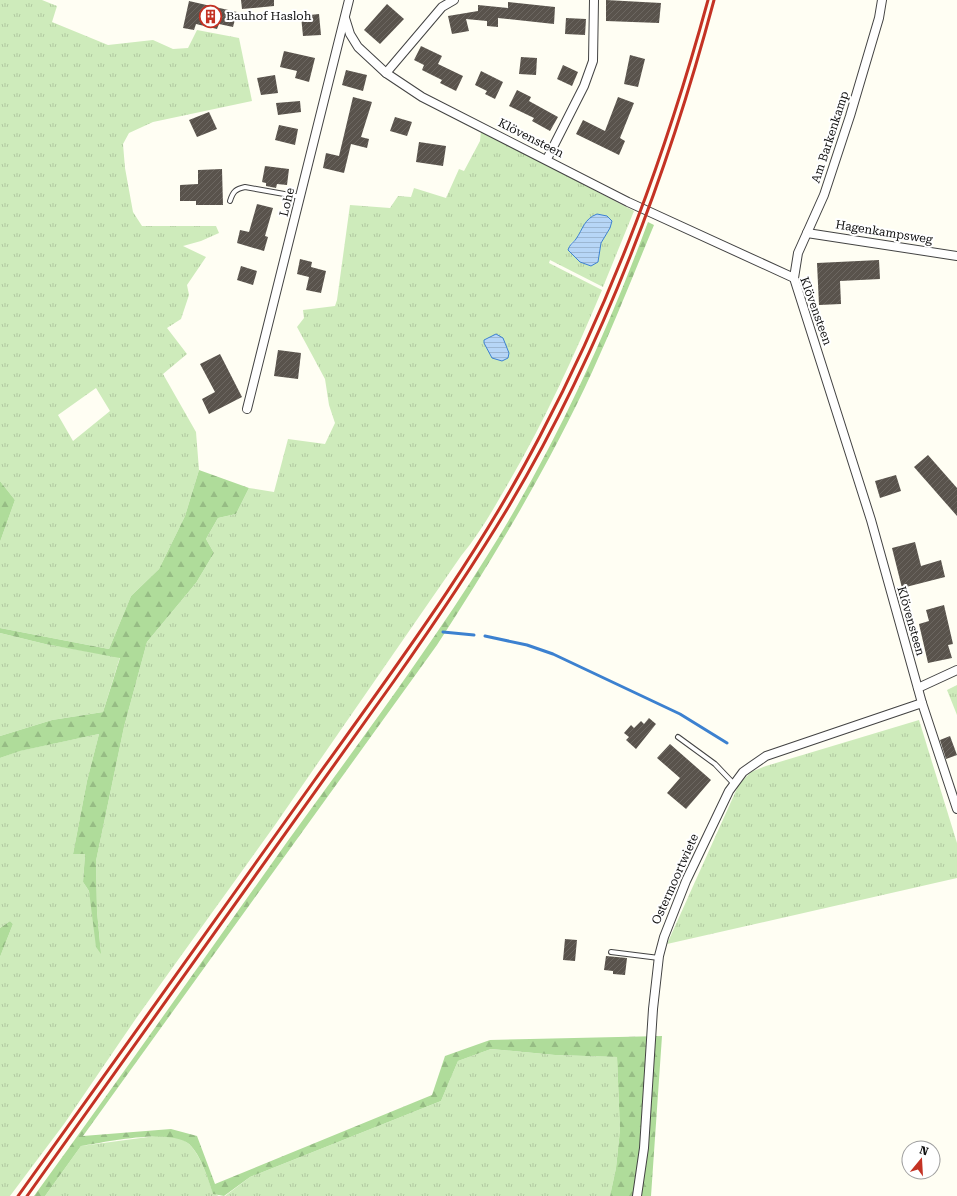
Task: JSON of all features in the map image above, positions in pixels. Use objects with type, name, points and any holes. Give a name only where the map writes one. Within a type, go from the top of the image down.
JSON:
[{"type":"street","name":"Lohe","points":[[247,409],[349,0]]},
{"type":"street","points":[[386,73],[442,7],[454,0]]},
{"type":"street","points":[[547,159],[584,86],[593,61],[594,0]]},
{"type":"street","name":"Am Barkenkamp","points":[[794,278],[798,252],[824,195],[850,116],[880,18],[882,0]]},
{"type":"street","name":"Klövensteen","points":[[345,18],[350,34],[358,47],[386,73],[422,97],[547,159],[628,202],[794,278],[871,520],[922,703],[957,809]]},
{"type":"street","name":"Hagenkampsweg","points":[[807,233],[957,256]]},
{"type":"street","points":[[918,688],[957,670]]},
{"type":"street","name":"Ostermoortwiete","points":[[637,1196],[644,1148],[659,958],[664,937],[686,881],[729,791],[743,772],[766,756],[922,703]]},
{"type":"lane","points":[[230,201],[233,192],[237,189],[246,187],[301,197]]},
{"type":"lane","points":[[678,737],[714,764],[734,784]]},
{"type":"lane","points":[[611,952],[659,958]]},
{"type":"green space","points":[[0,0],[42,0],[57,6],[52,22],[108,45],[153,40],[173,49],[188,48],[197,30],[239,38],[252,101],[153,122],[129,133],[123,144],[125,168],[133,212],[142,226],[216,226],[219,233],[201,241],[183,246],[206,257],[187,285],[189,295],[181,319],[167,328],[187,354],[163,374],[196,432],[199,470],[185,516],[159,569],[131,596],[109,649],[0,628],[0,542],[15,500],[0,481]],"holes":[[[96,388],[110,411],[73,441],[58,415]]]},
{"type":"green space","points":[[481,131],[634,211],[603,287],[550,260],[549,263],[602,290],[570,363],[522,459],[492,511],[474,538],[275,825],[137,1017],[64,1124],[10,1196],[0,1196],[0,957],[13,924],[10,921],[0,928],[0,758],[19,751],[99,734],[87,781],[73,854],[85,854],[83,882],[89,891],[101,953],[97,911],[96,861],[124,727],[147,642],[196,583],[214,553],[206,539],[218,518],[236,514],[249,488],[274,492],[288,439],[325,444],[335,423],[329,405],[325,379],[297,327],[304,318],[303,310],[335,306],[350,205],[390,208],[398,196],[411,197],[414,188],[446,198],[459,169],[464,171],[480,141]],"holes":[[[610,228],[601,243],[598,262],[591,266],[580,262],[570,244],[575,240]]]},
{"type":"green space","points":[[648,222],[654,225],[593,370],[558,441],[500,545],[437,645],[83,1136],[171,1129],[197,1136],[215,1184],[432,1095],[445,1056],[490,1040],[662,1036],[651,1196],[610,1196],[616,1168],[620,1130],[617,1057],[555,1055],[491,1049],[458,1061],[441,1101],[250,1177],[224,1196],[213,1194],[201,1161],[189,1144],[180,1139],[153,1137],[121,1139],[81,1146],[45,1196],[34,1196],[389,701],[487,556],[556,435],[596,351]]},
{"type":"green space","points":[[199,470],[249,488],[236,514],[218,518],[206,539],[214,553],[196,583],[147,642],[124,727],[96,861],[97,911],[101,954],[96,947],[89,891],[83,882],[85,854],[73,854],[87,781],[99,734],[20,751],[0,758],[0,736],[52,720],[103,712],[120,658],[45,644],[0,633],[0,628],[109,649],[131,596],[159,569],[185,516]]},
{"type":"green space","points":[[0,481],[15,500],[0,542]]},
{"type":"green space","points":[[0,633],[45,644],[120,657],[103,712],[52,720],[0,736]]},
{"type":"green space","points":[[957,685],[957,715],[947,690]]},
{"type":"green space","points":[[919,720],[957,843],[957,878],[667,944],[739,784],[751,772],[766,766]]},
{"type":"green space","points":[[10,921],[13,924],[0,957],[0,928]]},
{"type":"green space","points":[[491,1049],[555,1055],[617,1057],[620,1130],[616,1168],[610,1196],[225,1196],[250,1177],[441,1101],[458,1061]]},
{"type":"green space","points":[[163,1135],[182,1139],[188,1143],[202,1163],[213,1193],[219,1196],[45,1196],[81,1146]]},
{"type":"water","points":[[597,214],[607,216],[612,221],[610,228],[601,243],[598,262],[591,266],[580,262],[568,250],[586,221]]},
{"type":"water","points":[[496,334],[503,338],[509,353],[508,358],[502,361],[492,358],[484,343],[484,340]]},
{"type":"building","points":[[241,0],[274,0],[274,6],[242,9]]},
{"type":"building","points":[[606,0],[661,3],[659,23],[606,21]]},
{"type":"building","name":"Bauhof Hasloh","points":[[189,1],[237,12],[233,27],[219,24],[217,29],[196,24],[194,30],[183,28]]},
{"type":"building","points":[[508,2],[555,7],[554,24],[498,18],[498,27],[487,26],[487,21],[466,19],[469,31],[452,34],[448,16],[478,11],[478,5],[508,8]]},
{"type":"building","points":[[387,4],[404,19],[380,44],[364,30]]},
{"type":"building","points":[[319,14],[321,35],[303,36],[301,16]]},
{"type":"building","points":[[566,18],[586,19],[585,35],[565,34]]},
{"type":"building","points":[[421,46],[442,56],[438,64],[463,76],[456,91],[440,83],[442,80],[422,70],[424,65],[414,60]]},
{"type":"building","points":[[284,51],[315,58],[309,82],[295,78],[297,71],[280,67]]},
{"type":"building","points":[[630,55],[645,59],[638,87],[624,84]]},
{"type":"building","points":[[521,57],[537,58],[536,75],[519,74]]},
{"type":"building","points":[[563,65],[578,72],[572,86],[557,79]]},
{"type":"building","points":[[346,70],[367,75],[363,91],[342,85]]},
{"type":"building","points":[[481,71],[503,82],[495,99],[485,94],[487,91],[475,85]]},
{"type":"building","points":[[275,75],[278,93],[261,95],[257,78]]},
{"type":"building","points":[[517,90],[531,97],[529,101],[558,117],[550,131],[532,121],[534,118],[509,106]]},
{"type":"building","points":[[353,97],[372,102],[361,137],[369,139],[367,148],[351,144],[344,173],[323,168],[326,153],[339,156]]},
{"type":"building","points":[[618,97],[634,103],[620,138],[625,141],[619,155],[576,134],[583,120],[605,131]]},
{"type":"building","points":[[300,101],[301,112],[278,115],[276,103]]},
{"type":"building","points":[[209,112],[217,129],[197,137],[189,120]]},
{"type":"building","points":[[395,117],[412,122],[407,136],[390,131]]},
{"type":"building","points":[[279,125],[298,129],[295,145],[275,140]]},
{"type":"building","points":[[419,142],[446,146],[443,166],[416,162]]},
{"type":"building","points":[[265,166],[289,169],[287,185],[277,184],[276,188],[266,186],[266,183],[262,182]]},
{"type":"building","points":[[222,169],[223,205],[196,205],[196,201],[180,201],[180,185],[198,184],[198,170]]},
{"type":"building","points":[[257,204],[273,208],[265,236],[268,237],[264,251],[237,243],[240,230],[249,232]]},
{"type":"building","points":[[300,259],[312,262],[311,267],[326,271],[321,293],[306,290],[309,277],[297,274]]},
{"type":"building","points":[[879,260],[880,279],[840,281],[841,304],[819,305],[817,263]]},
{"type":"building","points":[[241,266],[257,271],[253,285],[237,280]]},
{"type":"building","points":[[278,350],[301,353],[298,379],[274,376]]},
{"type":"building","points":[[220,354],[242,397],[209,414],[202,399],[215,392],[200,364]]},
{"type":"building","points":[[928,455],[957,488],[957,516],[914,467]]},
{"type":"building","points":[[896,475],[901,491],[880,498],[875,481]]},
{"type":"building","points":[[915,542],[921,566],[941,560],[945,577],[902,588],[892,548]]},
{"type":"building","points":[[944,605],[953,644],[948,645],[952,658],[928,663],[919,624],[929,621],[926,610]]},
{"type":"building","points":[[649,718],[656,724],[636,749],[626,740],[629,737],[624,733],[631,725],[634,728],[641,721],[644,724]]},
{"type":"building","points":[[950,736],[957,755],[946,759],[940,740]]},
{"type":"building","points":[[670,744],[711,780],[686,809],[667,793],[680,778],[657,758]]},
{"type":"building","points":[[565,939],[577,940],[575,961],[563,960]]},
{"type":"building","points":[[606,956],[627,958],[625,975],[613,974],[613,971],[604,970]]},
{"type":"waterway","points":[[443,632],[474,635]]},
{"type":"waterway","points":[[485,636],[527,645],[553,654],[680,714],[727,743]]},
{"type":"railway","points":[[18,1196],[404,655],[462,569],[515,481],[567,383],[615,276],[656,168],[692,57],[708,0]]},
{"type":"railway","points":[[27,1196],[394,681],[453,595],[509,506],[543,446],[574,385],[629,260],[675,131],[696,66],[714,0]]},
{"type":"place","name":"Bauhof Hasloh","points":[[211,16]]}]
